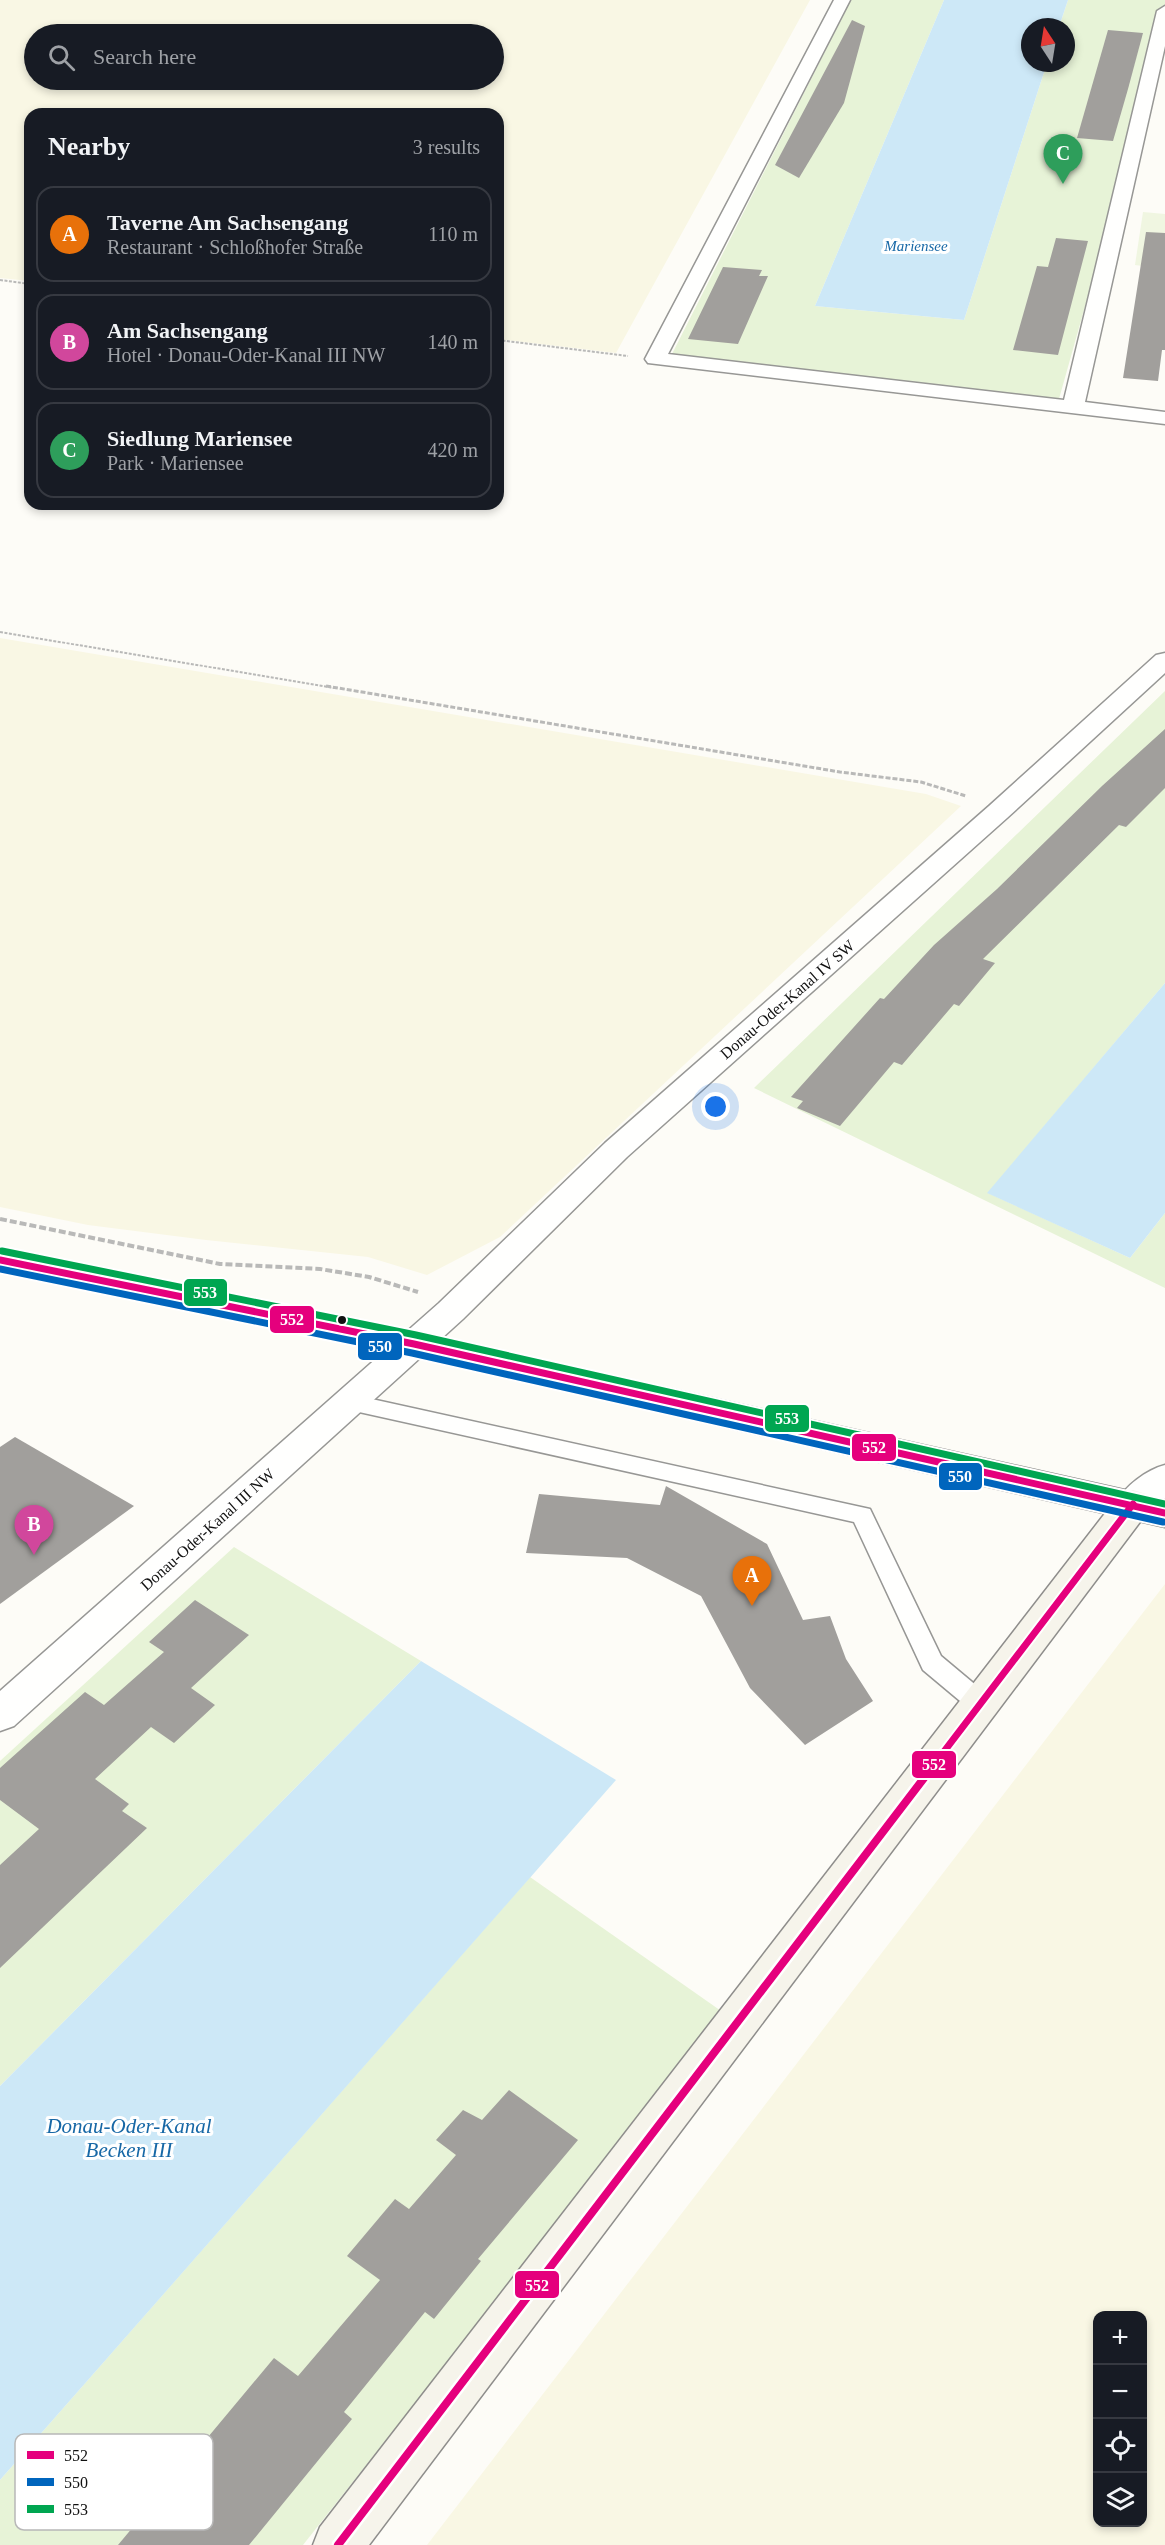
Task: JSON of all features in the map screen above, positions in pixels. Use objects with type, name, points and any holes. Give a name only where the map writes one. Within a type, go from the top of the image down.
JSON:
[{"type":"main road","points":[[0,1260],[414,1344],[1149,1508]]},
{"type":"street","points":[[843,0],[655,359],[1165,418]]},
{"type":"street","points":[[1073,406],[1165,11]]},
{"type":"street","name":"Donau-Oder-Kanal IV SW","points":[[414,1344],[616,1150],[998,812],[1165,660]]},
{"type":"street","name":"Donau-Oder-Kanal III NW","points":[[0,1714],[414,1344]]},
{"type":"street","points":[[338,2545],[981,1704],[1149,1508],[1165,1478]]},
{"type":"lane","points":[[349,1402],[861,1515],[932,1663],[981,1704]]},
{"type":"path","points":[[0,280],[24,283]]},
{"type":"path","points":[[504,341],[655,359]]},
{"type":"path","points":[[0,632],[840,772],[925,783],[954,789],[998,812]]},
{"type":"path","points":[[0,1219],[220,1264],[320,1269],[369,1277],[427,1295]]},
{"type":"shaded area","points":[[0,0],[810,0],[616,353],[504,340],[504,108],[24,108],[24,280],[0,278]]},
{"type":"shaded area","points":[[0,638],[926,794],[961,806],[500,1237],[427,1275],[368,1257],[88,1225],[0,1207]]},
{"type":"shaded area","points":[[1165,1584],[1165,2545],[427,2545]]},
{"type":"green space","points":[[851,0],[944,0],[815,306],[964,320],[1044,72],[1075,72],[1075,18],[1062,18],[1068,0],[1165,0],[1165,21],[1059,399],[672,354]]},
{"type":"green space","points":[[1143,212],[1165,214],[1165,269],[1135,265]]},
{"type":"green space","points":[[1165,691],[1165,983],[988,1193],[1130,1258],[1165,1213],[1165,1288],[754,1088]]},
{"type":"green space","points":[[234,1547],[421,1661],[0,2086],[0,1761]]},
{"type":"green space","points":[[530,1877],[724,2013],[303,2545],[0,2545],[0,2480],[15,2463],[15,2530],[213,2530],[213,2434],[40,2434]]},
{"type":"water","name":"Mariensee","points":[[944,0],[1068,0],[1062,18],[1021,18],[1021,72],[1044,72],[964,320],[815,306]]},
{"type":"water","points":[[1165,983],[1165,1213],[1130,1258],[987,1193]]},
{"type":"water","name":"Donau-Oder-Kanal Becken III","points":[[421,1661],[616,1780],[40,2434],[15,2434],[15,2463],[0,2480],[0,2086]]},
{"type":"building","points":[[852,20],[865,26],[844,103],[799,178],[775,165]]},
{"type":"building","points":[[1108,30],[1143,33],[1128,89],[1113,141],[1077,138]]},
{"type":"building","points":[[1146,232],[1165,233],[1165,350],[1162,350],[1158,381],[1123,378]]},
{"type":"building","points":[[1056,238],[1088,241],[1058,355],[1013,350],[1037,266],[1048,267]]},
{"type":"building","points":[[723,267],[762,270],[759,276],[768,276],[738,344],[688,339]]},
{"type":"building","points":[[1165,729],[1165,788],[1126,827],[1119,825],[983,959],[995,963],[959,1006],[954,1004],[902,1065],[894,1062],[840,1126],[797,1108],[803,1101],[791,1097],[880,998],[884,999],[934,945],[997,889],[1102,786]]},
{"type":"building","points":[[15,1437],[134,1506],[0,1604],[0,1447]]},
{"type":"building","points":[[666,1486],[767,1544],[803,1620],[830,1616],[846,1659],[873,1701],[805,1745],[750,1688],[701,1596],[627,1558],[526,1553],[539,1494],[660,1505]]},
{"type":"building","points":[[195,1600],[249,1635],[191,1688],[215,1705],[174,1743],[151,1727],[95,1779],[129,1804],[122,1811],[147,1828],[0,1968],[0,1865],[39,1829],[0,1800],[0,1768],[85,1692],[104,1705],[164,1652],[149,1642]]},
{"type":"building","points":[[509,2090],[578,2140],[478,2259],[481,2261],[434,2319],[425,2312],[344,2412],[352,2419],[249,2545],[118,2545],[131,2530],[213,2530],[213,2434],[211,2434],[274,2358],[298,2376],[380,2280],[347,2256],[395,2199],[409,2209],[456,2155],[436,2140],[463,2110],[482,2120]]},
{"type":"transit line","name":"553","points":[[2,1251],[416,1335],[1165,1504]]},
{"type":"transit line","name":"552","points":[[0,1260],[414,1344],[1165,1513]]},
{"type":"transit line","name":"550","points":[[0,1269],[412,1353],[1163,1522]]},
{"type":"transit line","name":"552","points":[[338,2545],[1133,1504]]},
{"type":"place","name":"Siedlung Mariensee","points":[[1063,184]]},
{"type":"place","name":"Am Sachsengang","points":[[34,1555]]},
{"type":"place","name":"Taverne Am Sachsengang","points":[[752,1606]]}]
